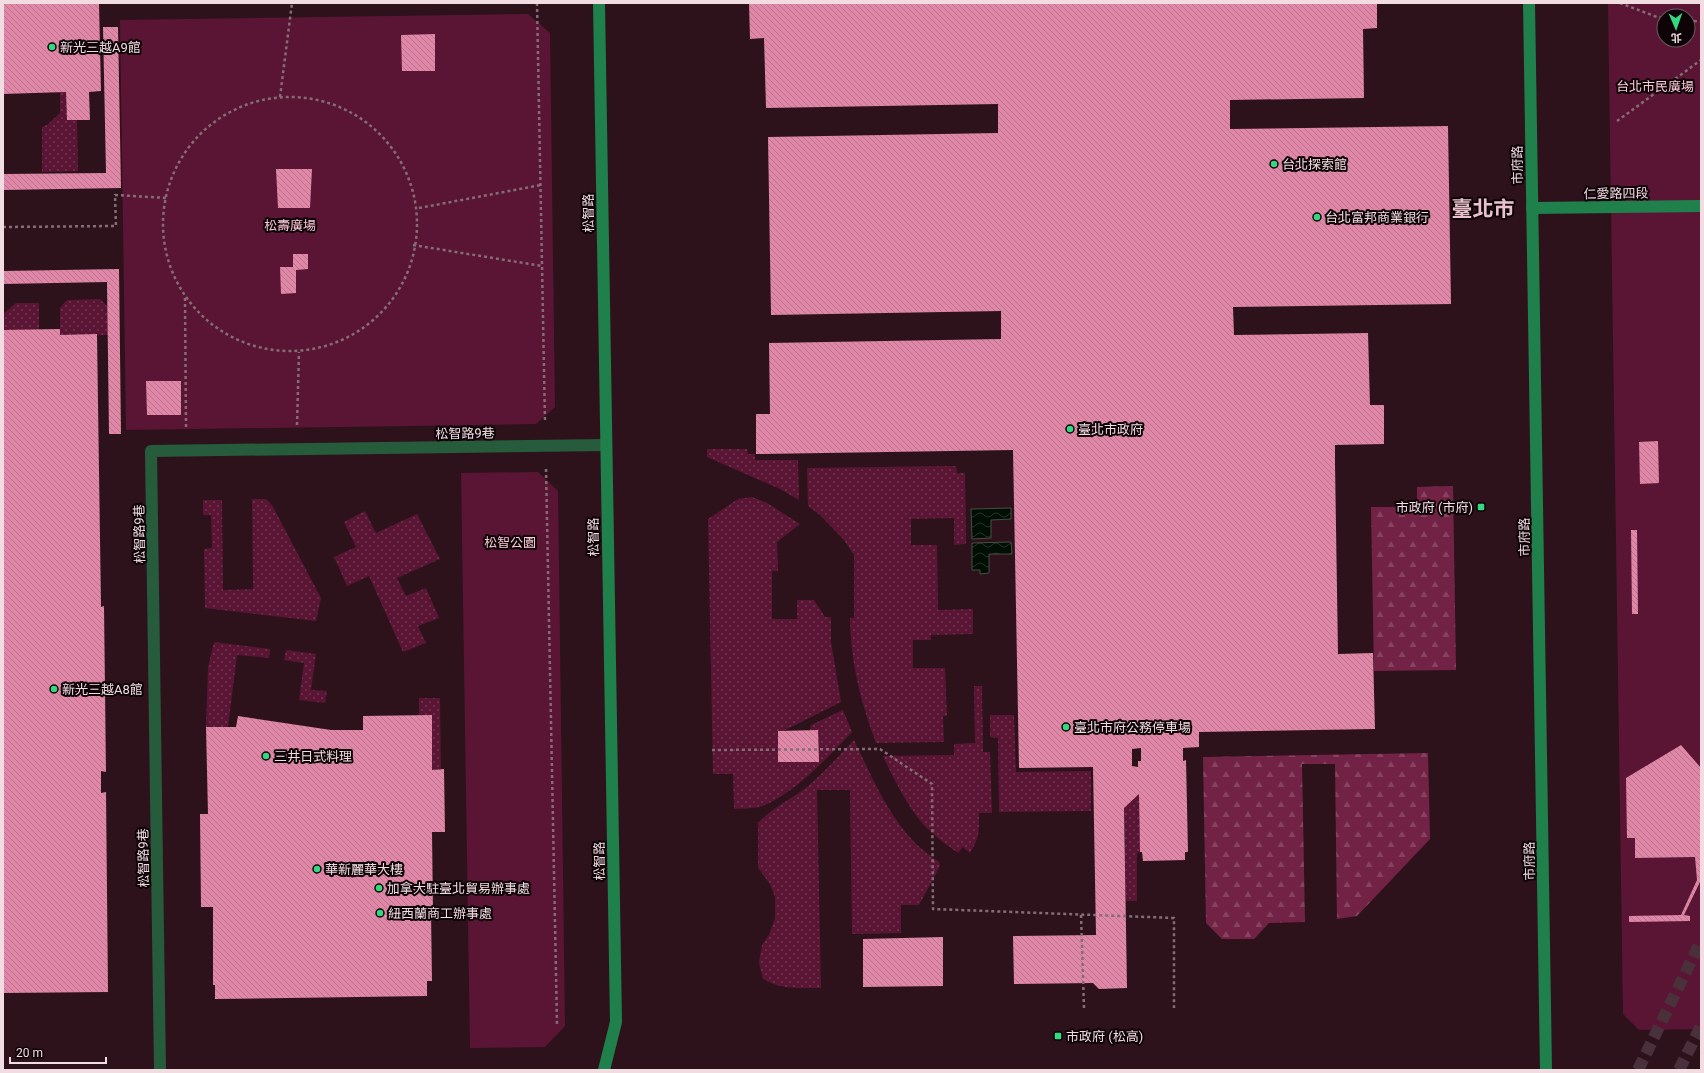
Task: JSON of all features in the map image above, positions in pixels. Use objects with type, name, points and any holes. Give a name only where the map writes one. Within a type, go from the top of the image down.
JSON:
[{"type":"main road","name":"松智路","points":[[599,3],[616,1022],[604,1070]]},
{"type":"main road","name":"市府路","points":[[1528,3],[1546,1070]]},
{"type":"main road","name":"仁愛路四段","points":[[1532,208],[1701,206]]},
{"type":"street","name":"松智路9巷","points":[[160,1070],[152,451],[606,445]]},
{"type":"path","points":[[280,97],[292,3]]},
{"type":"path","points":[[537,3],[557,1024]]},
{"type":"path","points":[[1620,3],[1656,17]]},
{"type":"path","points":[[1617,120],[1701,60]]},
{"type":"path","points":[[270,97],[280,97],[311,97],[351,110],[384,135],[407,169],[419,208],[413,245],[399,287],[376,320],[341,342],[299,352],[256,348],[216,329],[185,298],[167,259],[162,221],[172,174],[196,137],[231,110],[270,97]]},
{"type":"path","points":[[419,208],[541,185]]},
{"type":"path","points":[[3,227],[116,226],[115,195],[167,198]]},
{"type":"path","points":[[413,245],[542,266]]},
{"type":"path","points":[[185,298],[186,451]]},
{"type":"path","points":[[297,449],[299,352]]},
{"type":"path","points":[[712,750],[880,749],[932,784],[933,909],[1174,918],[1174,1008]]},
{"type":"path","points":[[1081,914],[1084,1008]]},
{"type":"green space","name":"台北市民廣場","points":[[1608,3],[1701,3],[1701,1029],[1639,1030],[1623,1014]]},
{"type":"green space","name":"松壽廣場","points":[[528,14],[550,33],[555,407],[536,424],[126,430],[120,20]]},
{"type":"green space","points":[[60,92],[66,92],[67,120],[77,120],[78,171],[42,172],[42,127],[47,125],[60,113]]},
{"type":"green space","points":[[100,299],[108,307],[108,335],[60,335],[60,308],[67,300]]},
{"type":"green space","points":[[16,303],[39,303],[39,330],[3,330],[3,314]]},
{"type":"green space","points":[[707,449],[747,449],[748,454],[755,454],[755,460],[798,460],[799,500],[780,489],[707,457]]},
{"type":"green space","points":[[956,466],[957,473],[965,473],[966,544],[954,545],[954,518],[911,519],[911,545],[937,545],[938,610],[973,609],[973,634],[931,635],[931,640],[913,640],[913,668],[945,668],[947,716],[943,716],[944,742],[876,743],[857,681],[852,651],[850,618],[854,618],[854,555],[844,540],[820,515],[808,506],[807,468]]},
{"type":"green space","name":"松智公園","points":[[538,472],[558,491],[565,1026],[545,1047],[470,1048],[461,473]]},
{"type":"green space","points":[[1453,486],[1456,670],[1374,671],[1371,507],[1417,507],[1417,487]]},
{"type":"green space","points":[[752,497],[767,503],[800,524],[777,542],[778,571],[772,571],[772,619],[797,619],[797,600],[814,600],[825,617],[831,617],[831,642],[841,702],[783,731],[778,731],[778,762],[818,762],[810,730],[811,725],[843,710],[852,732],[812,773],[777,799],[765,805],[753,808],[734,809],[733,774],[713,774],[708,519],[738,499]]},
{"type":"green space","points":[[252,499],[266,499],[272,505],[321,598],[316,621],[205,608],[204,549],[212,548],[211,515],[203,515],[203,500],[222,500],[223,590],[253,589]]},
{"type":"green space","points":[[365,511],[376,533],[417,514],[440,559],[397,578],[406,596],[426,588],[439,618],[418,626],[426,643],[403,652],[369,576],[347,586],[334,557],[356,547],[344,522]]},
{"type":"green space","points":[[214,642],[270,649],[269,658],[237,655],[228,727],[206,727],[208,667]]},
{"type":"green space","points":[[286,650],[316,654],[311,690],[327,691],[325,703],[299,700],[304,663],[284,660]]},
{"type":"green space","points":[[974,686],[982,686],[983,752],[990,752],[992,813],[979,813],[976,842],[970,853],[963,847],[958,853],[934,835],[916,816],[883,756],[954,755],[954,744],[975,743]]},
{"type":"green space","points":[[419,698],[440,698],[441,769],[432,770],[432,715],[419,715]]},
{"type":"green space","points":[[990,715],[1014,715],[1016,772],[1091,771],[1091,811],[999,812],[998,738],[990,737]]},
{"type":"green space","points":[[854,740],[880,794],[896,820],[915,843],[939,862],[940,866],[919,905],[901,905],[901,933],[852,934],[850,790],[817,790],[821,988],[791,988],[770,983],[763,979],[759,962],[762,945],[769,935],[775,918],[775,897],[770,884],[758,868],[758,823],[769,813],[810,784],[830,766]]},
{"type":"green space","points":[[1428,753],[1430,839],[1357,916],[1337,919],[1335,764],[1302,764],[1305,922],[1269,923],[1254,939],[1222,939],[1206,923],[1203,757]]},
{"type":"green space","points":[[1139,794],[1140,852],[1137,853],[1137,901],[1126,901],[1124,808]]},
{"type":"water","points":[[1011,508],[1011,519],[991,520],[991,538],[972,539],[971,509]]},
{"type":"water","points":[[1011,542],[1012,554],[989,554],[989,573],[980,574],[980,570],[972,570],[972,543]]},
{"type":"building","name":"新光三越A9館","points":[[3,3],[99,3],[101,91],[89,92],[90,120],[67,120],[66,92],[3,94]]},
{"type":"building","name":"臺北市政府","points":[[749,3],[1377,3],[1377,28],[1363,29],[1364,98],[1230,100],[1230,129],[1448,126],[1451,304],[1233,307],[1234,335],[1368,333],[1370,405],[1384,405],[1384,444],[1335,445],[1338,654],[1373,653],[1375,729],[1199,732],[1199,747],[1183,748],[1183,761],[1186,760],[1188,852],[1185,852],[1185,860],[1143,861],[1142,852],[1140,852],[1139,794],[1124,808],[1127,988],[1099,989],[1093,983],[1014,984],[1013,936],[1096,935],[1093,767],[1019,768],[1013,450],[756,454],[756,414],[770,414],[769,343],[1001,339],[1001,311],[771,315],[768,137],[998,133],[998,104],[766,108],[764,38],[750,39]],"holes":[[[1141,748],[1141,761],[1138,761],[1138,767],[1132,766],[1132,749]]]},
{"type":"building","points":[[103,27],[118,27],[121,188],[3,190],[3,174],[106,173]]},
{"type":"building","points":[[435,34],[435,71],[402,71],[401,35]]},
{"type":"building","points":[[276,169],[312,169],[310,208],[278,208]]},
{"type":"building","points":[[293,254],[308,254],[308,269],[296,270],[296,293],[281,294],[280,267],[293,267]]},
{"type":"building","points":[[119,269],[121,434],[109,434],[107,282],[3,284],[3,271]]},
{"type":"building","name":"新光三越A8館","points":[[60,329],[60,335],[97,334],[101,607],[104,606],[106,772],[101,771],[101,793],[106,792],[108,992],[3,993],[3,330]]},
{"type":"building","points":[[146,381],[181,381],[181,415],[147,415]]},
{"type":"building","points":[[1658,441],[1659,483],[1640,484],[1639,442]]},
{"type":"building","points":[[1631,530],[1637,530],[1638,614],[1632,614]]},
{"type":"building","name":"華新麗華大樓","points":[[432,715],[432,770],[444,769],[445,832],[432,832],[432,981],[427,981],[427,996],[215,999],[215,985],[213,985],[213,907],[201,907],[200,814],[208,814],[206,727],[236,727],[238,716],[331,730],[363,730],[363,716]]},
{"type":"building","points":[[818,730],[819,762],[778,762],[778,731]]},
{"type":"building","points":[[1681,745],[1701,768],[1701,882],[1684,915],[1690,916],[1690,921],[1629,922],[1629,916],[1681,915],[1697,880],[1695,857],[1635,858],[1635,838],[1627,838],[1626,778]]},
{"type":"building","points":[[943,937],[943,986],[863,987],[863,939]]},
{"type":"tunnel","points":[[1638,1070],[1701,941]]},
{"type":"tunnel","points":[[1679,1070],[1701,1026]]},
{"type":"place","name":"新光三越A9館","points":[[52,47]]},
{"type":"place","name":"台北探索館","points":[[1274,164]]},
{"type":"place","name":"台北富邦商業銀行","points":[[1317,217]]},
{"type":"place","name":"臺北市政府","points":[[1070,429]]},
{"type":"place","name":"市政府 (市府)","points":[[1481,507]]},
{"type":"place","name":"新光三越A8館","points":[[54,689]]},
{"type":"place","name":"臺北市府公務停車場","points":[[1066,727]]},
{"type":"place","name":"三井日式料理","points":[[266,756]]},
{"type":"place","name":"華新麗華大樓","points":[[317,869]]},
{"type":"place","name":"加拿大駐臺北貿易辦事處","points":[[379,888]]},
{"type":"place","name":"紐西蘭商工辦事處","points":[[380,913]]},
{"type":"place","name":"市政府 (松高)","points":[[1058,1036]]},
{"type":"district","name":"臺北市","points":[[1483,209]]}]
